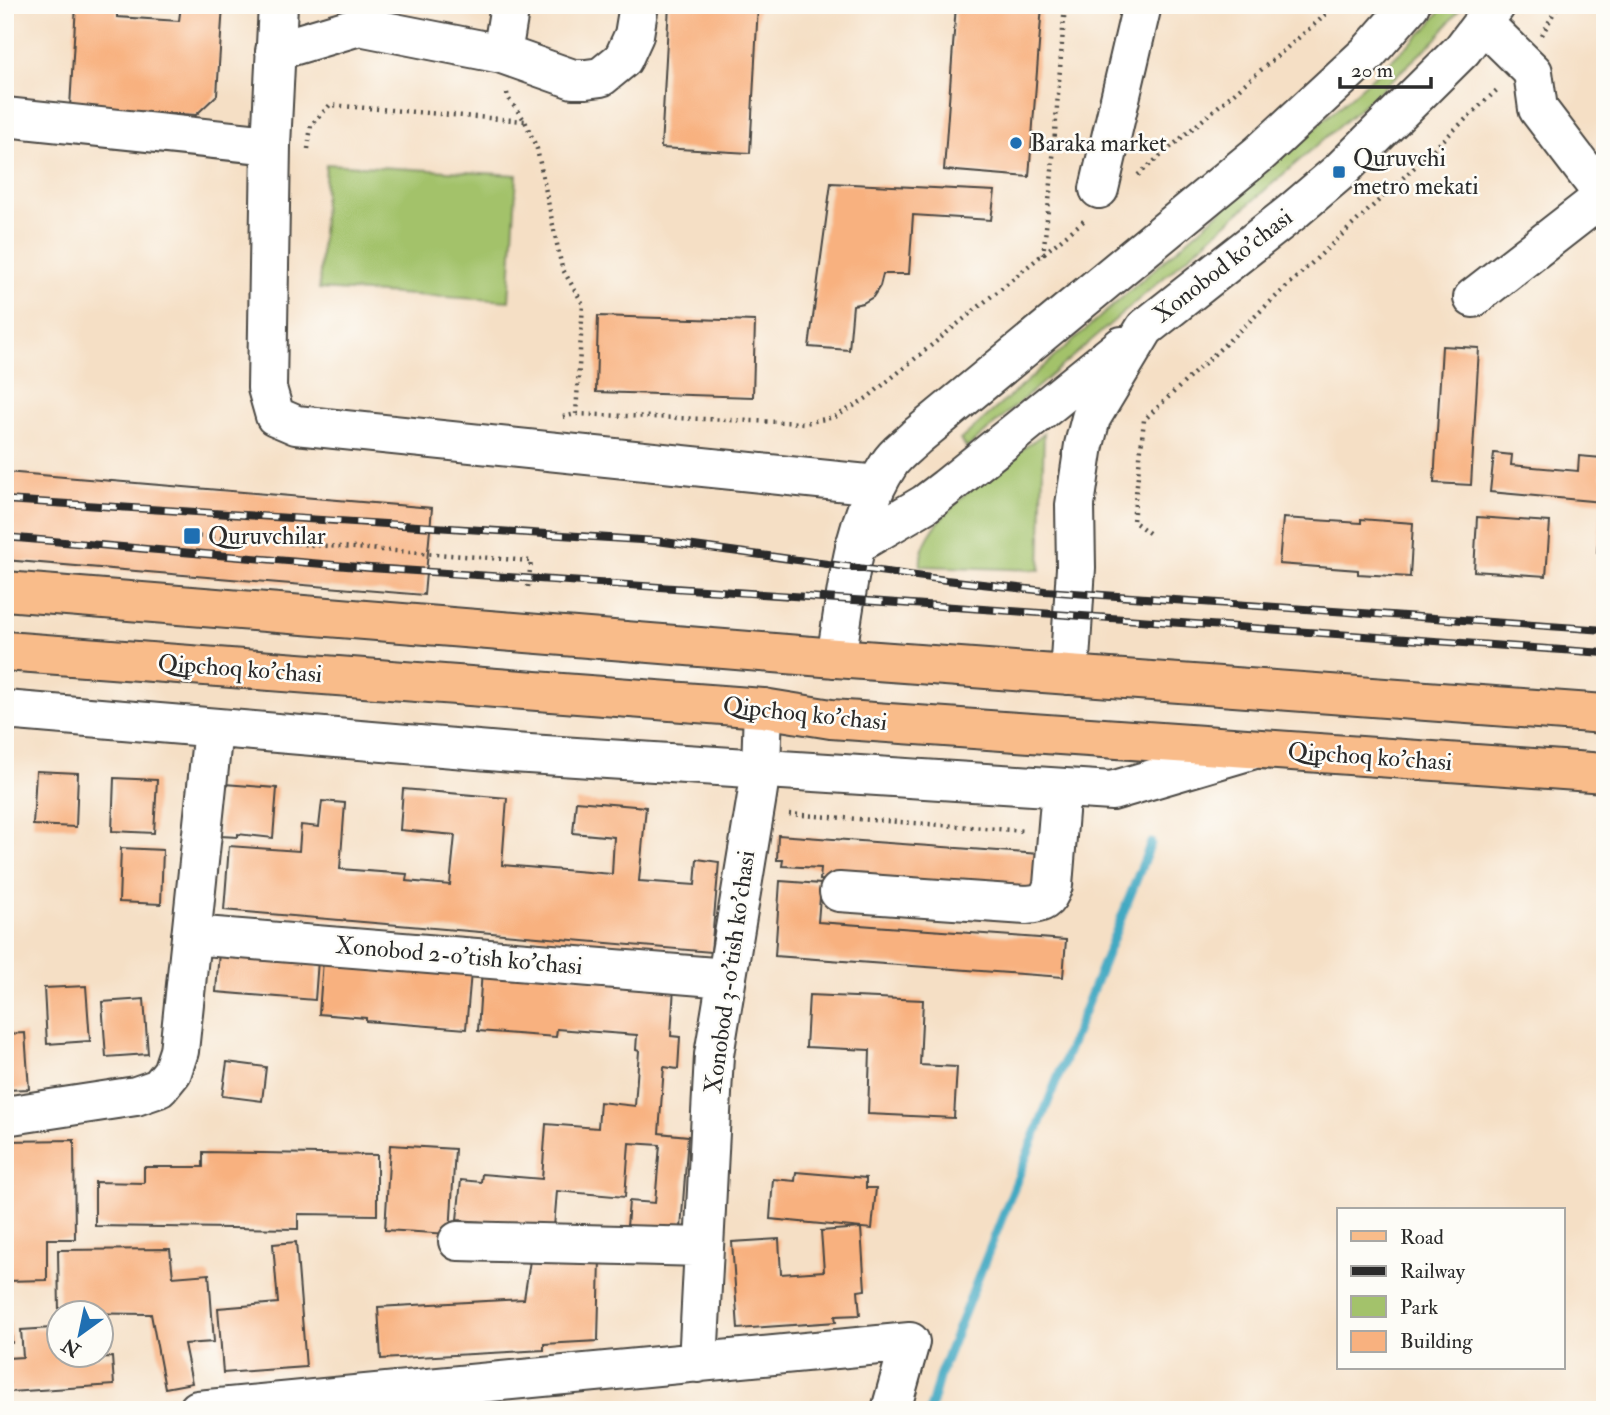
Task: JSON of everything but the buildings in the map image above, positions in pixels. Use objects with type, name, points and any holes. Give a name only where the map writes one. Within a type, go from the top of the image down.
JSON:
[{"type":"main road","points":[[5,591],[836,658],[1605,714]]},
{"type":"main road","name":"Qipchoq ko'chasi","points":[[5,651],[763,708],[831,719],[1605,773]]},
{"type":"main road","points":[[831,719],[836,658]]},
{"type":"main road","points":[[1066,735],[1069,675]]},
{"type":"street","points":[[278,5],[271,145],[267,388],[275,416],[296,425],[877,485]]},
{"type":"street","points":[[502,54],[510,5]]},
{"type":"street","points":[[275,51],[360,15],[502,54],[573,79],[601,77],[623,59],[630,48],[639,5]]},
{"type":"street","points":[[1108,195],[1142,5]]},
{"type":"street","points":[[836,658],[855,545],[877,485],[890,461],[1260,153],[1367,54],[1399,9]]},
{"type":"street","points":[[1473,298],[1604,197],[1538,109],[1533,72],[1523,63],[1489,14]]},
{"type":"street","name":"Xonobod ko'chasi","points":[[1069,675],[1076,568],[1075,505],[1084,445],[1091,418],[1145,328],[1339,172],[1453,59],[1489,14]]},
{"type":"street","points":[[5,117],[271,145]]},
{"type":"street","points":[[855,545],[925,504],[1145,328]]},
{"type":"street","name":"Xonobod 3-o'tish ko'chasi","points":[[698,1363],[714,1055],[761,769],[763,708]]},
{"type":"street","points":[[5,710],[513,753],[1112,791],[1253,749]]},
{"type":"street","points":[[5,1116],[136,1096],[159,1088],[172,1072],[179,1051],[213,729]]},
{"type":"street","points":[[838,892],[1041,904],[1049,896],[1053,885],[1061,788]]},
{"type":"street","name":"Xonobod 2-o'tish ko'chasi","points":[[191,935],[727,978]]},
{"type":"street","points":[[458,1241],[704,1247]]},
{"type":"street","points":[[198,1410],[910,1342],[891,1410]]},
{"type":"path","points":[[1043,256],[1065,5]]},
{"type":"path","points":[[559,417],[576,414],[805,424],[835,417],[867,398],[1043,256],[1108,195],[1337,5]]},
{"type":"path","points":[[1149,533],[1133,521],[1144,420],[1523,63],[1537,45],[1558,5]]},
{"type":"path","points":[[502,54],[508,98],[525,121],[537,149],[562,268],[583,304],[576,414]]},
{"type":"path","points":[[308,152],[311,125],[330,105],[525,121]]},
{"type":"path","points":[[192,536],[531,561],[528,587]]},
{"type":"green space","points":[[1445,5],[1463,5],[1437,38],[967,448],[960,440],[1373,77],[1427,28]]},
{"type":"green space","points":[[326,164],[517,175],[509,301],[319,289]]},
{"type":"green space","points":[[1044,433],[1040,570],[921,566],[923,548],[933,529],[949,511],[989,474]]},
{"type":"waterway","points":[[930,1410],[940,1374],[1151,843]]},
{"type":"railway","points":[[5,500],[657,541],[1045,591],[1605,630]]},
{"type":"railway","points":[[5,537],[370,568],[1605,653]]},
{"type":"place","name":"Baraka market","points":[[1016,143]]},
{"type":"place","name":"Quruvchi metro mekati","points":[[1339,172]]},
{"type":"place","name":"Quruvchilar","points":[[192,536]]}]
